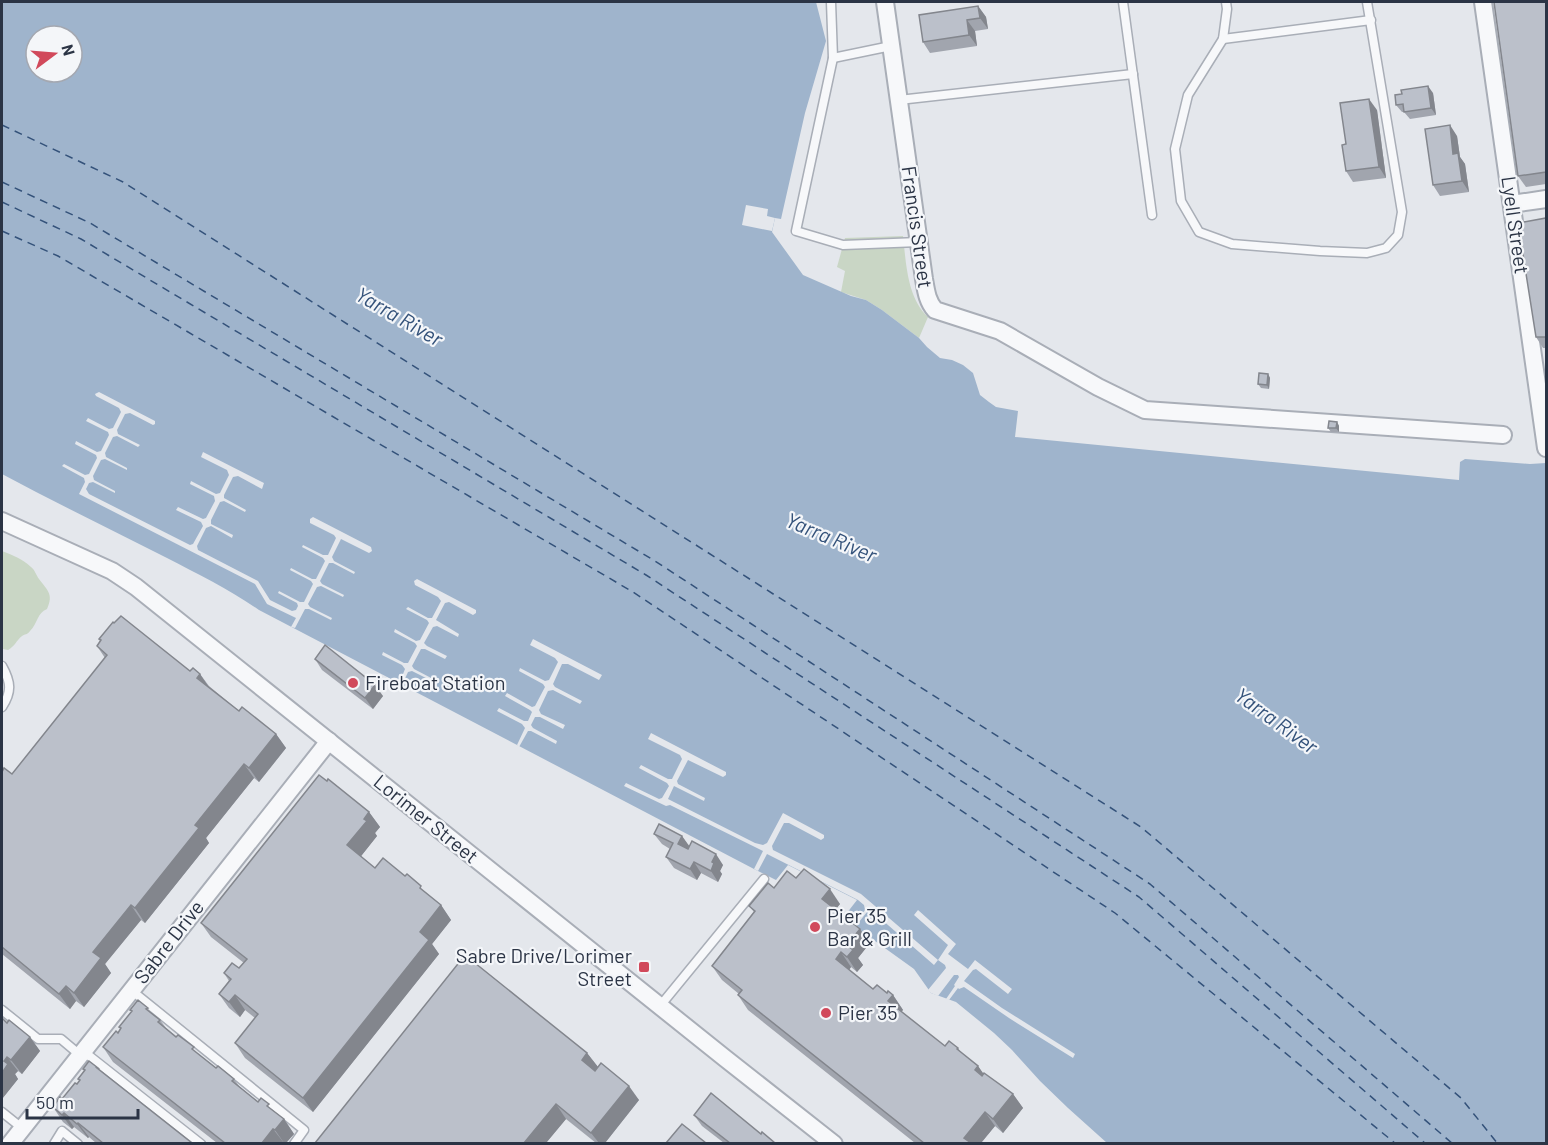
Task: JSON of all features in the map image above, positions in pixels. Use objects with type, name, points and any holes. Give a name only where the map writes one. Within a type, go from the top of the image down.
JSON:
[{"type":"street","name":"Francis Street","points":[[885,2],[927,297],[935,310],[1000,331],[1098,387],[1145,410],[1503,435]]},
{"type":"street","name":"Lyell Street","points":[[1483,2],[1512,204],[1541,377],[1546,448]]},
{"type":"street","points":[[1512,204],[1546,199]]},
{"type":"street","name":"Lorimer Street","points":[[2,521],[129,581],[834,1143]]},
{"type":"street","name":"Sabre Drive","points":[[10,1143],[329,741]]},
{"type":"lane","points":[[831,2],[833,58],[796,231],[843,245],[919,242]]},
{"type":"lane","points":[[1123,2],[1152,215]]},
{"type":"lane","points":[[1226,2],[1223,39],[1188,95],[1175,149],[1181,201],[1199,232],[1232,244],[1367,254],[1386,248],[1398,235],[1402,212],[1367,2]]},
{"type":"lane","points":[[1223,39],[1371,20]]},
{"type":"lane","points":[[833,58],[891,46]]},
{"type":"lane","points":[[899,100],[1133,74]]},
{"type":"lane","points":[[2,666],[9,687],[8,698],[2,707]]},
{"type":"lane","points":[[660,1006],[764,879]]},
{"type":"lane","points":[[131,990],[304,1130],[294,1143]]},
{"type":"lane","points":[[2,1010],[38,1039],[61,1039],[201,1143]]},
{"type":"lane","points":[[2,1112],[22,1128]]},
{"type":"lane","points":[[54,1143],[63,1131],[78,1143]]},
{"type":"green space","points":[[903,236],[912,290],[921,309],[928,317],[919,338],[866,300],[841,292],[845,271],[837,267],[845,238]]},
{"type":"green space","points":[[2,551],[28,564],[50,596],[47,609],[41,613],[33,628],[8,650],[3,649],[2,645]]},
{"type":"water","name":"Yarra River","points":[[2,2],[816,2],[826,41],[805,113],[781,219],[775,218],[772,232],[803,275],[851,296],[866,300],[919,338],[940,358],[963,365],[973,373],[980,395],[996,407],[1018,411],[1015,437],[1459,480],[1460,462],[1465,459],[1546,463],[1546,1143],[1107,1143],[1040,1081],[994,1033],[956,1002],[931,993],[914,969],[843,918],[857,900],[788,865],[776,880],[259,610],[190,570],[2,474]]},
{"type":"pier","points":[[746,205],[768,209],[767,216],[775,218],[772,231],[742,225]]},
{"type":"pier","points":[[99,392],[155,421],[155,424],[130,413],[125,414],[117,430],[118,434],[140,445],[138,447],[117,436],[113,437],[105,453],[106,457],[127,470],[105,459],[101,460],[93,476],[94,480],[115,493],[93,482],[89,483],[86,489],[89,494],[190,545],[193,544],[203,526],[201,522],[176,510],[178,507],[203,519],[206,518],[215,501],[214,496],[190,484],[191,481],[216,494],[220,493],[229,475],[227,470],[201,457],[203,452],[264,483],[262,489],[238,476],[233,477],[224,498],[246,510],[245,512],[224,501],[220,502],[211,520],[211,524],[233,535],[232,538],[211,526],[206,528],[197,546],[198,550],[258,581],[270,600],[292,611],[296,610],[297,603],[278,593],[279,591],[304,602],[313,584],[290,570],[291,568],[316,579],[325,561],[302,547],[303,545],[323,555],[328,555],[336,538],[310,523],[313,517],[371,547],[372,551],[369,553],[341,539],[332,557],[334,561],[355,572],[354,574],[329,563],[320,581],[344,595],[343,597],[321,586],[317,587],[308,604],[332,618],[331,620],[305,609],[295,628],[291,627],[296,618],[267,604],[255,584],[79,494],[85,482],[84,478],[62,466],[64,464],[85,475],[89,474],[97,458],[96,455],[75,444],[76,441],[97,452],[101,451],[109,435],[108,432],[86,421],[88,418],[109,429],[113,428],[121,412],[119,408],[96,396],[95,394]]},
{"type":"pier","points":[[417,579],[476,610],[476,613],[473,615],[449,602],[445,603],[436,620],[459,634],[458,637],[437,626],[433,627],[424,643],[447,656],[445,659],[421,649],[412,666],[435,680],[434,682],[412,671],[408,672],[402,685],[399,684],[405,669],[402,665],[382,655],[383,652],[408,663],[417,646],[394,632],[395,629],[416,641],[420,640],[429,623],[406,609],[408,607],[432,618],[441,601],[438,597],[415,585],[414,581]]},
{"type":"pier","points":[[533,639],[602,675],[599,680],[568,664],[562,664],[553,684],[582,701],[580,704],[553,690],[548,691],[539,710],[541,714],[565,725],[563,729],[540,717],[535,717],[531,725],[557,741],[556,744],[528,731],[519,747],[517,745],[525,728],[522,724],[497,711],[499,708],[528,721],[532,712],[505,696],[507,693],[532,707],[535,706],[545,687],[519,671],[520,668],[545,681],[549,680],[558,662],[555,658],[530,645]]},
{"type":"pier","points":[[651,733],[726,772],[723,777],[688,760],[677,781],[678,784],[705,798],[704,801],[674,786],[668,799],[763,845],[767,843],[783,813],[824,835],[821,840],[789,823],[784,823],[772,846],[773,850],[861,894],[938,960],[934,965],[873,912],[867,912],[855,927],[853,925],[865,910],[864,905],[858,900],[767,854],[758,871],[754,869],[763,851],[670,805],[666,806],[624,786],[626,783],[659,799],[669,786],[639,768],[641,765],[672,779],[682,759],[680,755],[648,739]]},
{"type":"pier","points":[[918,910],[956,944],[948,954],[968,969],[975,960],[1012,989],[1008,994],[976,969],[964,981],[1075,1054],[1073,1058],[964,987],[958,988],[949,1000],[946,999],[955,986],[958,975],[954,975],[938,996],[931,993],[928,990],[946,968],[938,960],[948,945],[914,915]]},
{"type":"building","points":[[1494,2],[1546,2],[1546,172],[1518,176]]},
{"type":"building","points":[[978,6],[980,18],[967,20],[969,35],[923,42],[919,15]]},
{"type":"building","points":[[1428,86],[1431,108],[1404,112],[1403,104],[1396,105],[1395,95],[1402,94],[1401,90]]},
{"type":"building","points":[[1369,99],[1379,167],[1346,171],[1342,145],[1346,144],[1340,103]]},
{"type":"building","points":[[1450,125],[1453,154],[1458,153],[1462,181],[1433,185],[1425,129]]},
{"type":"building","points":[[1546,218],[1546,337],[1536,337],[1518,223]]},
{"type":"building","points":[[1259,373],[1268,374],[1267,385],[1258,384]]},
{"type":"building","points":[[1329,421],[1337,422],[1336,428],[1328,428]]},
{"type":"building","points":[[121,616],[190,671],[193,668],[200,674],[197,678],[239,711],[242,707],[276,734],[249,768],[244,764],[195,825],[199,828],[135,908],[131,905],[93,952],[101,958],[74,993],[66,986],[59,994],[2,947],[2,772],[4,768],[12,774],[107,655],[97,646],[101,640],[99,639]]},
{"type":"building","name":"Fireboat Station","points":[[325,645],[375,685],[365,698],[315,659]]},
{"type":"building","points":[[319,775],[327,781],[328,779],[369,812],[364,819],[367,821],[347,845],[375,868],[383,858],[405,876],[407,874],[441,905],[420,932],[429,940],[303,1098],[235,1043],[258,1014],[235,995],[229,1002],[219,994],[231,979],[224,973],[232,963],[239,968],[247,959],[201,923]]},
{"type":"building","points":[[659,824],[682,836],[678,844],[688,849],[692,841],[716,854],[711,871],[694,862],[690,869],[666,857],[673,843],[654,834]]},
{"type":"building","name":"Pier 35","points":[[804,869],[830,889],[822,899],[860,929],[847,945],[853,950],[847,957],[841,952],[836,959],[873,989],[877,985],[887,993],[888,991],[893,995],[888,1001],[945,1046],[949,1041],[978,1066],[975,1070],[982,1076],[984,1073],[1013,1094],[993,1119],[985,1112],[964,1138],[971,1143],[924,1143],[738,995],[742,990],[712,966],[755,911],[749,906],[768,883],[774,888],[787,871],[796,878]]},
{"type":"building","points":[[465,955],[587,1053],[582,1060],[595,1071],[601,1063],[629,1086],[591,1133],[556,1104],[524,1143],[315,1143]]},
{"type":"building","points":[[138,1000],[160,1020],[158,1022],[176,1037],[178,1035],[194,1047],[192,1049],[216,1068],[218,1066],[258,1102],[261,1098],[269,1104],[267,1106],[284,1119],[262,1143],[225,1143],[103,1047],[116,1031],[118,1033],[121,1028],[119,1027]]},
{"type":"building","points":[[2,1018],[7,1023],[9,1020],[30,1037],[11,1060],[7,1057],[4,1061],[8,1064],[2,1073]]},
{"type":"building","points":[[89,1061],[192,1143],[103,1143],[64,1113],[62,1115],[53,1107],[60,1097],[62,1099],[75,1083],[77,1084]]},
{"type":"building","points":[[711,1093],[775,1143],[730,1143],[694,1115]]},
{"type":"building","points":[[682,1124],[706,1143],[666,1143]]},
{"type":"ferry route","points":[[2,125],[123,182],[1141,827],[1461,1098],[1498,1144]]},
{"type":"ferry route","points":[[2,182],[90,223],[655,561],[1150,884],[1453,1144]]},
{"type":"ferry route","points":[[2,202],[81,239],[646,575],[1139,897],[1426,1144]]},
{"type":"ferry route","points":[[2,231],[58,256],[633,592],[1115,913],[1396,1144]]},
{"type":"place","name":"Fireboat Station","points":[[353,683]]},
{"type":"place","name":"Pier 35 Bar & Grill","points":[[815,927]]},
{"type":"place","name":"Sabre Drive/Lorimer Street","points":[[644,967]]},
{"type":"place","name":"Pier 35","points":[[826,1013]]}]
